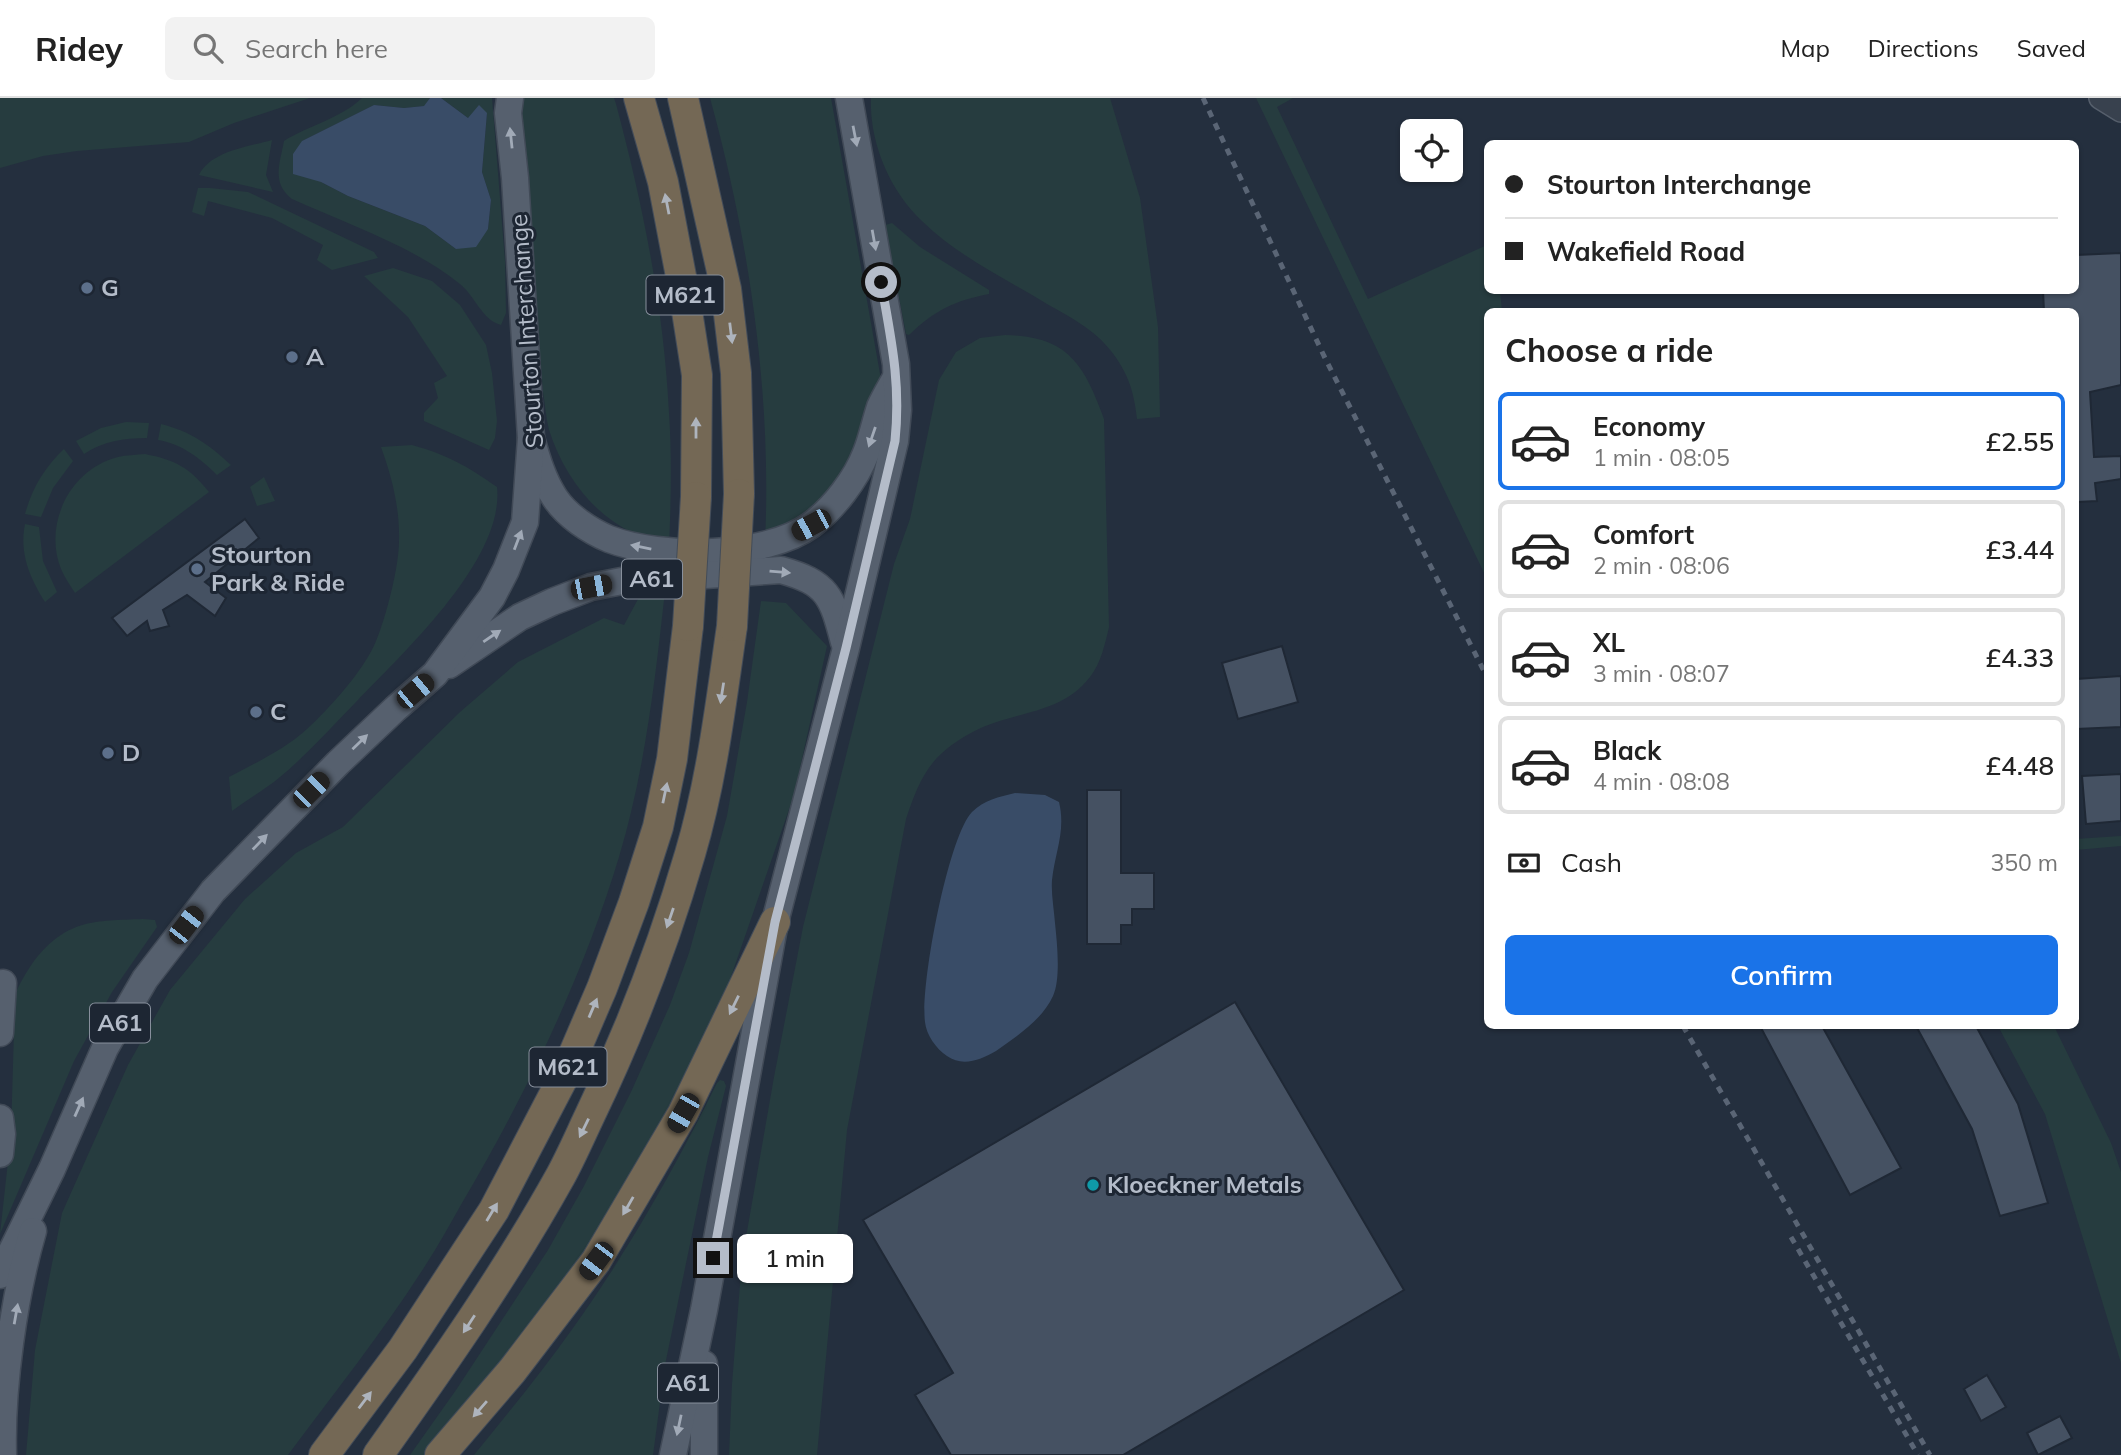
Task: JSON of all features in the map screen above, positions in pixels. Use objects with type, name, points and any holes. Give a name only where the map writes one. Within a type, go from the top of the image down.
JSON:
[{"type":"highway","name":"M621","points":[[324,1455],[402,1349],[494,1210],[566,1072],[602,988],[635,902],[658,827],[672,759],[688,626],[696,497],[697,375],[663,183],[639,98]]},
{"type":"highway","name":"M621","points":[[378,1455],[436,1374],[562,1175],[607,1080],[638,1005],[691,853],[707,783],[732,626],[738,494],[736,373],[726,289],[683,98]]},
{"type":"highway","points":[[440,1455],[512,1371],[596,1261],[683,1113],[775,922]]},
{"type":"main road","name":"Stourton Interchange","points":[[510,98],[508,113],[515,178],[531,439],[538,465],[555,499],[586,527],[610,539],[642,548],[680,551],[730,551],[781,541],[811,525],[832,505],[849,483],[865,456],[880,407],[897,374]]},
{"type":"main road","name":"A61","points":[[673,1455],[704,1310],[775,922],[846,648],[895,441],[897,374],[849,98]]},
{"type":"main road","name":"A61","points":[[435,674],[492,597],[506,570],[525,522],[531,439]]},
{"type":"main road","name":"A61","points":[[3,1455],[8,1368],[29,1247],[52,1169],[106,1048],[145,979],[213,891],[311,790],[395,709],[435,674],[531,612],[591,587],[626,580],[780,570],[804,577],[822,587],[836,611],[846,648]]},
{"type":"main road","points":[[0,1033],[3,983]]},
{"type":"main road","points":[[0,1118],[0,1154]]},
{"type":"main road","points":[[0,1275],[52,1169]]},
{"type":"main road","points":[[704,1310],[704,1455]]},
{"type":"street","points":[[2100,98],[2121,111]]},
{"type":"green space","points":[[0,98],[310,98],[234,123],[189,142],[77,151],[43,156],[0,168]]},
{"type":"green space","points":[[362,98],[430,98],[425,106],[404,108],[374,105],[302,141],[321,182],[348,196],[425,226],[456,249],[488,229],[491,200],[482,172],[487,113],[468,118],[441,98],[492,98],[505,261],[506,313],[501,325],[484,313],[460,284],[422,258],[292,199],[285,193],[279,179],[284,141],[334,117]]},
{"type":"green space","points":[[523,98],[614,98],[616,104],[643,219],[662,335],[671,446],[669,546],[633,533],[604,515],[580,490],[562,461],[549,430],[543,392],[522,117]]},
{"type":"green space","points":[[710,98],[831,98],[882,385],[831,502],[765,542],[765,430],[755,318],[736,206]]},
{"type":"green space","points":[[871,98],[1110,98],[1140,198],[1158,327],[1160,417],[1137,419],[1126,375],[1111,351],[1097,336],[967,256],[911,210],[892,181],[878,149],[871,115]]},
{"type":"green space","points":[[1256,98],[1293,98],[1277,107],[1368,299],[1484,246],[1484,294],[1500,294],[1502,308],[1484,308],[1484,573]]},
{"type":"green space","points":[[272,140],[266,175],[273,192],[199,175],[212,160],[221,155]]},
{"type":"green space","points":[[198,188],[248,192],[374,252],[378,258],[332,270],[317,260],[323,245],[272,218],[208,201],[204,216],[192,212]]},
{"type":"green space","points":[[892,223],[920,247],[989,290],[989,294],[946,308],[909,335],[906,334],[885,225]]},
{"type":"green space","points":[[393,268],[432,281],[460,305],[486,345],[497,421],[495,438],[489,450],[424,421],[424,413],[438,398],[434,383],[447,376],[408,317],[364,276]]},
{"type":"green space","points":[[1005,335],[1044,341],[1071,357],[1089,383],[1104,419],[1109,627],[1106,640],[1094,672],[1079,689],[1067,698],[1040,710],[997,722],[967,735],[935,760],[920,783],[906,819],[847,1130],[817,1455],[729,1455],[742,1260],[803,927],[894,564],[910,519],[939,380],[956,352],[980,338]]},
{"type":"green space","points":[[126,422],[149,423],[147,438],[114,441],[84,454],[76,441],[101,428]]},
{"type":"green space","points":[[161,424],[199,440],[231,465],[217,475],[190,453],[158,440]]},
{"type":"green space","points":[[412,445],[457,462],[497,487],[495,515],[485,544],[468,574],[424,631],[320,740],[269,786],[232,811],[229,777],[298,737],[346,688],[371,652],[391,592],[399,541],[394,493],[381,447]]},
{"type":"green space","points":[[64,449],[73,461],[53,488],[41,517],[25,514],[40,478]]},
{"type":"green space","points":[[145,454],[181,466],[195,476],[209,492],[75,593],[61,569],[56,552],[58,517],[65,501],[86,473],[101,463],[121,456]]},
{"type":"green space","points":[[264,477],[275,501],[257,506],[250,487]]},
{"type":"green space","points":[[25,524],[39,527],[43,561],[57,592],[45,602],[27,565],[23,545]]},
{"type":"green space","points":[[643,590],[665,591],[657,658],[636,791],[604,902],[570,991],[509,1119],[435,1251],[392,1315],[288,1455],[26,1455],[35,1350],[62,1213],[128,1065],[170,990],[245,899],[296,853],[343,827],[460,712],[518,662],[604,618],[624,625]]},
{"type":"green space","points":[[761,601],[786,603],[827,646],[794,795],[726,991],[686,1078],[631,1179],[570,1275],[429,1455],[410,1455],[548,1250],[584,1186],[631,1092],[670,1005],[689,953],[727,816]]},
{"type":"green space","points":[[2121,836],[2121,846],[2079,850],[2079,839]]},
{"type":"green space","points":[[155,920],[157,927],[112,992],[74,1061],[0,1234],[11,1134],[17,990],[34,961],[46,947],[70,930],[96,922]]},
{"type":"green space","points":[[2000,1029],[2055,1029],[2111,1143],[2121,1172],[2121,1363],[2045,1114]]},
{"type":"green space","points":[[720,1080],[724,1081],[726,1086],[708,1157],[665,1365],[653,1455],[474,1455],[573,1328],[613,1269],[667,1178]]},
{"type":"water","points":[[430,98],[441,98],[468,118],[479,105],[487,113],[482,172],[491,200],[488,229],[476,247],[456,249],[425,226],[348,196],[321,182],[293,174],[293,154],[302,141],[374,105],[404,108],[424,106]]},
{"type":"water","points":[[1015,793],[1045,795],[1059,802],[1061,832],[1052,885],[1057,980],[1048,1005],[1028,1027],[984,1057],[959,1061],[943,1053],[927,1031],[925,1004],[931,946],[945,880],[963,827],[977,808]]},
{"type":"building","points":[[2121,253],[2121,385],[2090,392],[2094,457],[2121,456],[2121,479],[2095,483],[2097,501],[2079,502],[2079,308],[2044,308],[2043,294],[2079,294],[2079,255]]},
{"type":"building","name":"Stourton Park & Ride","points":[[245,519],[259,538],[205,582],[226,598],[215,616],[187,595],[163,610],[169,626],[150,631],[147,621],[127,636],[112,618]]},
{"type":"building","points":[[1282,646],[1298,702],[1238,719],[1222,663]]},
{"type":"building","points":[[2121,676],[2121,727],[2079,729],[2079,679]]},
{"type":"building","points":[[2121,774],[2121,821],[2086,824],[2082,776]]},
{"type":"building","points":[[1087,790],[1121,790],[1121,873],[1154,873],[1154,909],[1132,909],[1132,925],[1121,925],[1121,944],[1087,944]]},
{"type":"building","points":[[1235,1002],[1404,1290],[1123,1455],[951,1455],[915,1395],[953,1373],[863,1220]]},
{"type":"building","points":[[1762,1029],[1824,1029],[1901,1168],[1850,1195]]},
{"type":"building","points":[[1918,1029],[1978,1029],[2018,1104],[2048,1203],[2000,1216],[1972,1129]]},
{"type":"building","points":[[1987,1375],[2006,1407],[1981,1421],[1964,1389]]},
{"type":"building","points":[[2060,1416],[2072,1438],[2038,1455],[2027,1433]]},
{"type":"railway","points":[[1203,98],[1324,356],[1484,671]]},
{"type":"railway","points":[[1685,1029],[1930,1455]]},
{"type":"railway","points":[[1791,1237],[1918,1455]]},
{"type":"place","name":"G","points":[[87,288]]},
{"type":"place","name":"A","points":[[292,357]]},
{"type":"place","name":"Stourton Park & Ride","points":[[197,569]]},
{"type":"place","name":"C","points":[[256,712]]},
{"type":"place","name":"D","points":[[108,753]]},
{"type":"place","name":"Kloeckner Metals","points":[[1093,1185]]},
{"type":"route","points":[[713,1258],[775,922],[846,648],[895,441],[897,374],[881,282]]}]
